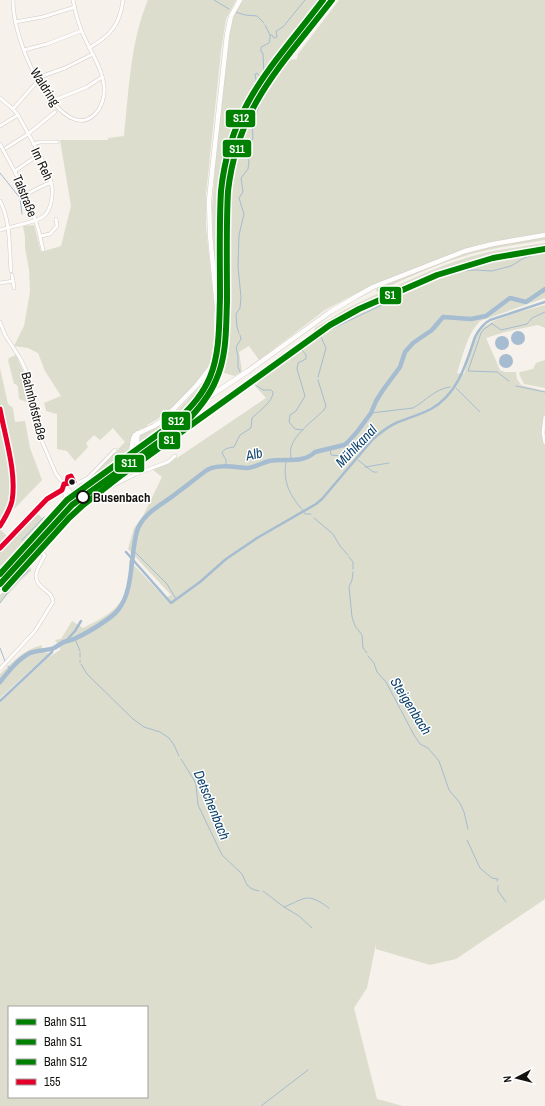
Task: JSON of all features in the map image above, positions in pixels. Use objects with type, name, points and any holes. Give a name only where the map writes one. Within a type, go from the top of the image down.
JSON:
[{"type":"main road","points":[[135,449],[133,437],[162,421],[197,386],[211,367],[217,348],[219,328],[210,235],[210,188],[226,34],[231,16],[240,0]]},
{"type":"main road","points":[[135,449],[147,444],[195,406],[248,371],[330,312],[373,287],[465,251],[493,244],[545,235]]},
{"type":"main road","points":[[0,409],[13,484],[12,500],[8,513],[0,526]]},
{"type":"main road","points":[[0,575],[53,519],[75,492],[130,456],[135,449],[138,433]]},
{"type":"main road","points":[[136,442],[140,444],[147,444]]},
{"type":"main road","points":[[0,548],[56,492],[64,490],[73,495]]},
{"type":"main road","points":[[64,490],[67,502]]},
{"type":"street","name":"Waldring","points":[[12,0],[15,22],[31,68],[52,101],[67,116],[82,120],[92,117],[100,108],[104,96],[102,77],[82,31],[73,0]]},
{"type":"street","points":[[89,48],[103,40],[115,26],[121,13],[123,0]]},
{"type":"street","points":[[15,22],[42,17],[74,7]]},
{"type":"street","points":[[24,50],[47,44],[82,31]]},
{"type":"street","points":[[37,78],[65,68],[93,54]]},
{"type":"street","points":[[52,101],[87,87],[102,77]]},
{"type":"street","points":[[13,109],[36,83]]},
{"type":"street","name":"Im Reh","points":[[0,99],[18,115],[51,182],[52,194],[49,209],[44,216],[0,230]]},
{"type":"street","points":[[6,148],[28,134],[55,112]]},
{"type":"street","points":[[0,126],[18,115]]},
{"type":"street","points":[[33,144],[40,142],[57,142]]},
{"type":"street","name":"Talstraße","points":[[0,144],[16,170],[27,194],[43,250]]},
{"type":"street","points":[[16,170],[39,156]]},
{"type":"street","points":[[27,194],[51,182]]},
{"type":"street","points":[[0,201],[8,227],[11,271]]},
{"type":"street","points":[[40,236],[53,232],[57,226],[56,219]]},
{"type":"street","points":[[12,275],[14,288]]},
{"type":"street","points":[[0,283],[13,281]]},
{"type":"street","name":"Bahnhofstraße","points":[[0,322],[5,335],[20,358],[27,374],[36,422],[41,439],[56,474],[64,484]]},
{"type":"street","points":[[545,417],[543,433],[545,443]]},
{"type":"street","points":[[64,490],[64,484],[80,482],[89,478],[115,450]]},
{"type":"street","points":[[0,593],[60,524],[108,488],[136,474],[168,462],[175,456]]},
{"type":"street","points":[[0,669],[35,631],[53,602],[53,597],[43,589],[37,581],[36,574],[45,555],[38,551]]},
{"type":"green space","points":[[148,0],[236,0],[226,19],[221,51],[206,194],[206,227],[214,304],[214,331],[217,331],[216,340],[211,360],[205,371],[190,389],[163,415],[147,425],[148,427],[140,429],[133,434],[130,443],[131,449],[127,454],[92,477],[112,454],[117,452],[125,442],[113,428],[100,440],[94,435],[86,443],[88,447],[75,461],[67,451],[57,449],[57,414],[46,411],[44,403],[61,396],[45,371],[38,353],[28,348],[14,346],[24,326],[30,292],[29,269],[23,226],[34,225],[41,252],[61,246],[71,206],[60,140],[108,140],[108,138],[124,136],[131,67],[137,33]]},
{"type":"green space","points":[[243,0],[328,0],[267,79],[247,113],[235,146],[230,165],[227,200],[225,336],[222,362],[214,383],[206,395],[183,410],[156,433],[139,443],[138,441],[140,435],[159,425],[160,426],[198,389],[211,372],[219,354],[221,334],[212,208],[216,155],[230,32],[234,15]]},
{"type":"green space","points":[[339,0],[545,0],[545,233],[480,244],[372,285],[325,310],[259,360],[249,346],[239,352],[242,371],[235,376],[224,373],[229,344],[230,324],[230,196],[236,160],[242,139],[251,118],[274,78],[290,60],[297,59],[298,54]]},
{"type":"green space","points":[[545,237],[545,240],[492,249],[462,257],[425,270],[377,292],[376,290],[378,287],[385,284],[451,258],[483,248]]},
{"type":"green space","points":[[545,243],[545,298],[480,321],[469,338],[457,373],[464,374],[473,343],[478,333],[483,328],[490,323],[508,315],[545,305],[545,328],[538,325],[505,332],[486,338],[500,370],[505,372],[516,372],[517,379],[521,385],[545,391],[545,899],[456,959],[430,965],[376,949],[376,944],[367,988],[354,1008],[377,1099],[403,1106],[0,1106],[0,703],[49,657],[60,650],[60,647],[55,640],[61,639],[72,621],[83,628],[104,617],[116,608],[121,602],[127,588],[129,578],[129,560],[165,598],[171,595],[128,549],[134,528],[143,516],[162,477],[152,469],[175,457],[177,458],[266,398],[256,387],[257,384],[252,378],[286,351],[287,353],[300,344],[299,343],[314,332],[315,328],[348,308],[377,294],[382,297],[384,296],[384,291],[433,270],[471,256]]},
{"type":"green space","points":[[16,355],[24,373],[29,403],[19,399],[18,387],[14,384],[8,360]]},
{"type":"green space","points":[[545,360],[545,388],[524,384],[519,374],[520,372],[533,369],[536,363]]},
{"type":"green space","points":[[0,368],[8,404],[13,408],[15,422],[25,421],[30,448],[42,480],[12,511],[8,509],[0,522]]},
{"type":"green space","points":[[106,485],[107,487],[98,493],[99,494],[60,522],[52,531],[63,517],[76,505]]},
{"type":"green space","points":[[37,513],[45,521],[0,571],[0,529],[11,540]]},
{"type":"green space","points":[[30,563],[31,571],[0,603],[0,595]]},
{"type":"green space","points":[[42,645],[41,652],[49,653],[0,698],[0,674],[14,660],[24,653]]},
{"type":"water","points":[[518,331],[523,333],[525,338],[523,343],[518,345],[513,343],[511,338],[513,333]]},
{"type":"water","points":[[499,336],[505,336],[509,340],[509,346],[505,350],[499,350],[495,346],[495,340]]},
{"type":"water","points":[[506,354],[511,356],[513,361],[511,366],[506,368],[501,366],[499,361],[501,356]]},
{"type":"waterway","points":[[214,0],[229,9]]},
{"type":"waterway","points":[[258,89],[255,75],[256,73],[260,77],[264,75],[263,53],[261,52],[261,47],[269,43],[270,35],[274,38],[277,37],[276,31],[283,27],[305,0]]},
{"type":"waterway","points":[[235,12],[257,16],[264,23]]},
{"type":"waterway","points":[[265,25],[270,35]]},
{"type":"waterway","points":[[239,333],[236,314],[240,308],[241,297],[238,267],[239,235],[244,214],[239,198],[243,192],[241,178],[248,169],[249,162],[246,151],[253,138],[252,123],[259,106]]},
{"type":"waterway","points":[[0,173],[20,198],[22,214]]},
{"type":"waterway","points":[[390,301],[426,280],[461,271],[492,271],[511,266],[524,258],[545,251]]},
{"type":"waterway","name":"Alb","points":[[0,682],[21,659],[30,653],[48,650],[63,642],[75,639],[115,614],[127,593],[135,541],[140,524],[149,513],[207,470],[226,466],[249,468],[269,461],[305,458],[315,452],[344,445],[357,432],[371,413],[376,401],[400,367],[405,352],[413,343],[432,330],[443,317],[471,319],[486,316],[510,298],[526,302],[545,289]]},
{"type":"waterway","name":"Mühlkanal","points":[[126,552],[171,603],[200,582],[226,559],[257,538],[316,504],[322,499],[373,439],[384,430],[396,423],[427,411],[440,403],[448,395],[460,378],[475,337],[485,323],[545,302]]},
{"type":"waterway","points":[[318,377],[326,348],[321,337],[325,332],[386,303]]},
{"type":"waterway","points":[[491,323],[501,330],[527,324],[532,318],[545,312]]},
{"type":"waterway","name":"Mühlkanal","points":[[492,324],[481,333],[468,371],[497,372],[509,381]]},
{"type":"waterway","points":[[317,333],[321,337]]},
{"type":"waterway","points":[[240,335],[241,339],[236,347],[240,372]]},
{"type":"waterway","points":[[299,346],[306,355],[306,359],[298,363],[297,369],[305,396],[296,411],[290,415],[289,422],[295,429],[303,430]]},
{"type":"waterway","points":[[291,460],[291,449],[296,437],[324,410],[326,406],[318,380]]},
{"type":"waterway","points":[[226,467],[226,460],[222,453],[223,451],[227,448],[234,447],[240,435],[251,428],[252,418],[268,403],[272,396],[273,392],[271,390],[263,390],[251,382]]},
{"type":"waterway","points":[[516,386],[545,392]]},
{"type":"waterway","points":[[371,413],[413,408],[439,390],[450,387]]},
{"type":"waterway","points":[[456,388],[480,412]]},
{"type":"waterway","points":[[330,449],[331,455],[353,457]]},
{"type":"waterway","points":[[358,460],[373,472],[377,472]]},
{"type":"waterway","points":[[286,461],[286,480],[290,492],[301,508]]},
{"type":"waterway","points":[[365,467],[389,463]]},
{"type":"waterway","name":"Mühlkanal","points":[[302,509],[305,514],[311,514]]},
{"type":"waterway","points":[[22,540],[44,517]]},
{"type":"waterway","name":"Steigenbach","points":[[314,518],[333,534],[340,546],[348,555]]},
{"type":"waterway","points":[[133,550],[167,584],[176,599]]},
{"type":"waterway","name":"Steigenbach","points":[[349,557],[353,562],[353,569]]},
{"type":"waterway","points":[[0,603],[11,588],[28,571],[30,565]]},
{"type":"waterway","name":"Steigenbach","points":[[353,572],[349,587],[352,617],[355,626],[362,635],[363,648],[367,653]]},
{"type":"waterway","points":[[67,640],[81,621]]},
{"type":"waterway","name":"Detschenbach","points":[[75,639],[80,651]]},
{"type":"waterway","points":[[0,648],[5,661]]},
{"type":"waterway","points":[[0,701],[52,652],[53,648]]},
{"type":"waterway","name":"Steigenbach","points":[[368,656],[374,663],[377,672],[386,682],[420,744],[428,748],[439,761],[449,790],[460,803],[464,812],[468,829]]},
{"type":"waterway","points":[[81,664],[87,674],[133,719],[144,727],[160,732],[169,738],[179,756]]},
{"type":"waterway","name":"Alb","points":[[8,666],[10,670]]},
{"type":"waterway","name":"Detschenbach","points":[[181,759],[194,780],[198,805],[222,855],[242,874],[247,885],[252,889],[259,891]]},
{"type":"waterway","name":"Steigenbach","points":[[467,840],[480,868],[492,878],[498,879],[497,881]]},
{"type":"waterway","name":"Steigenbach","points":[[498,886],[498,891],[506,902]]},
{"type":"waterway","name":"Detschenbach","points":[[263,891],[284,907],[302,899],[311,898],[329,908]]},
{"type":"waterway","points":[[284,907],[299,916],[312,928]]},
{"type":"waterway","points":[[261,1106],[308,1070]]},
{"type":"rail line","name":"S12","points":[[0,574],[67,500],[179,419],[204,389],[210,377],[216,358],[219,328],[221,191],[226,160],[244,109],[257,87],[323,0]]},
{"type":"rail line","name":"S11","points":[[0,584],[72,505],[184,424],[198,409],[210,392],[220,371],[224,351],[227,301],[228,191],[233,161],[241,134],[252,110],[265,88],[280,66],[332,0]]},
{"type":"rail line","name":"S1","points":[[5,589],[69,518],[82,506],[123,474],[330,325],[359,309],[437,275],[493,258],[545,249]]},
{"type":"transit line","name":"155","points":[[0,409],[10,455],[13,479],[12,501],[10,508],[0,526]]},
{"type":"transit line","name":"155","points":[[0,548],[47,499],[62,490],[64,484],[74,482],[71,476],[68,477],[67,483]]},
{"type":"place","name":"Busenbach","points":[[83,497]]}]
